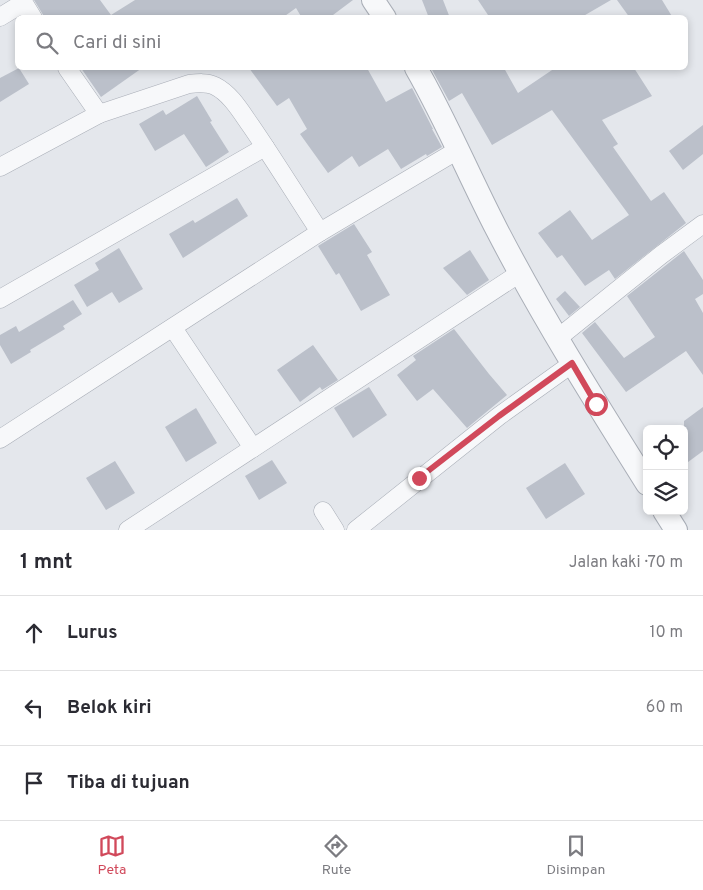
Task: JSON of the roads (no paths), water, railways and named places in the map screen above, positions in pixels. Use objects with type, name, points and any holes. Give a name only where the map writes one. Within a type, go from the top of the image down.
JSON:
[{"type":"street","points":[[373,0],[382,15]]},
{"type":"street","points":[[0,17],[23,1],[31,15]]},
{"type":"street","points":[[67,70],[99,114]]},
{"type":"street","points":[[417,70],[439,108],[497,230],[520,273],[572,363],[643,478]]},
{"type":"street","points":[[0,167],[99,114],[189,84],[203,82],[214,85],[229,97],[265,147],[320,232]]},
{"type":"street","points":[[0,299],[265,147]]},
{"type":"street","points":[[0,439],[320,232],[458,150]]},
{"type":"street","points":[[558,338],[661,255],[703,224]]},
{"type":"street","points":[[128,530],[520,273]]},
{"type":"street","points":[[173,328],[253,448]]},
{"type":"street","points":[[356,530],[499,416],[572,363]]},
{"type":"street","points":[[323,511],[335,530]]},
{"type":"street","points":[[667,515],[676,530]]}]
